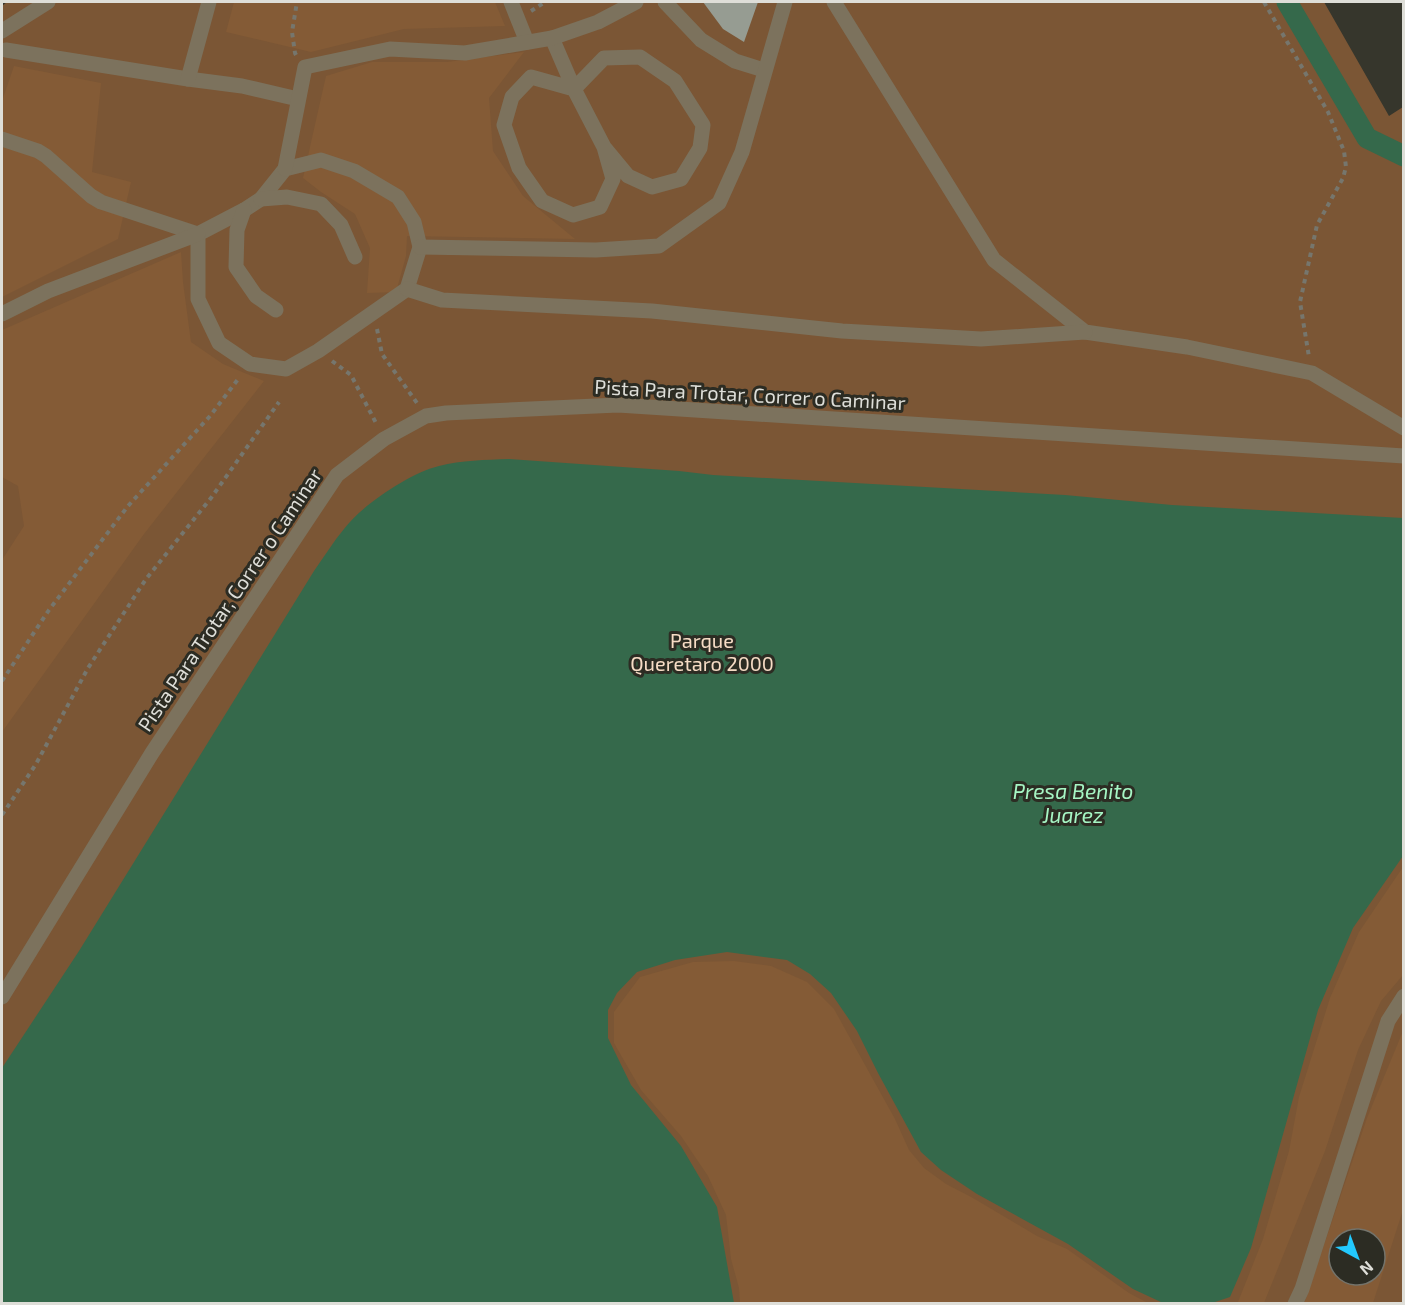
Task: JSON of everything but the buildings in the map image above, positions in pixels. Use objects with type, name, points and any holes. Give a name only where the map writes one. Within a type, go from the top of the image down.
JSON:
[{"type":"street","points":[[2,31],[48,2]]},
{"type":"street","points":[[188,79],[209,2]]},
{"type":"street","points":[[511,2],[527,42]]},
{"type":"street","points":[[2,314],[48,291],[198,234],[261,199],[285,169],[305,68],[390,49],[465,52],[552,38],[598,22],[636,2]]},
{"type":"street","points":[[665,2],[701,40],[735,61],[764,70]]},
{"type":"street","points":[[420,247],[596,250],[660,246],[719,203],[742,152],[785,2]]},
{"type":"street","points":[[834,2],[994,260],[1085,332]]},
{"type":"street","points":[[552,38],[574,89],[604,147],[613,179],[600,207],[573,215],[542,201],[519,168],[504,125],[512,97],[531,77],[574,89]]},
{"type":"street","points":[[6,50],[242,86],[298,99]]},
{"type":"street","points":[[574,89],[604,58],[640,57],[675,81],[703,126],[700,148],[681,179],[652,187],[628,176],[604,147]]},
{"type":"street","points":[[2,139],[46,156],[91,196],[101,202],[198,234]]},
{"type":"street","points":[[198,234],[198,299],[219,343],[250,364],[286,369],[318,351],[407,289],[420,247],[414,222],[398,197],[354,171],[321,160],[285,169]]},
{"type":"street","points":[[261,199],[287,197],[321,204],[341,225],[355,257]]},
{"type":"street","points":[[244,210],[237,230],[236,267],[256,296],[276,310]]},
{"type":"street","points":[[407,289],[442,300],[652,311],[842,331],[981,339],[1085,332],[1187,347],[1312,373],[1404,428]]},
{"type":"street","name":"Pista Para Trotar, Correr o Caminar","points":[[2,997],[152,753],[337,475],[384,439],[426,416],[446,413],[618,405],[1404,456]]},
{"type":"street","points":[[1295,1304],[1388,1021],[1404,996]]},
{"type":"path","points":[[297,2],[292,32],[295,53],[305,68]]},
{"type":"path","points":[[1264,2],[1328,112],[1344,151],[1346,167],[1343,178],[1317,225],[1300,302],[1312,373]]},
{"type":"path","points":[[374,313],[382,354],[426,416]]},
{"type":"path","points":[[318,351],[351,375],[384,439]]},
{"type":"path","points":[[2,681],[49,610],[128,506],[210,416],[250,364]]},
{"type":"path","points":[[2,815],[36,764],[88,669],[146,579],[210,498],[279,402]]},
{"type":"green space","name":"Parque Queretaro 2000","points":[[7,2],[1324,2],[1389,116],[1403,107],[1403,1303],[2,1303],[2,6]]},
{"type":"shaded area","points":[[234,2],[495,2],[505,26],[404,29],[311,52],[226,32]]},
{"type":"shaded area","points":[[524,52],[489,98],[493,151],[523,196],[575,239],[407,236],[406,256],[396,292],[367,293],[370,248],[355,214],[303,178],[326,76],[372,62],[447,62]]},
{"type":"shaded area","points":[[14,66],[101,83],[92,172],[131,182],[118,239],[2,297],[2,101]]},
{"type":"shaded area","points":[[181,252],[191,342],[223,364],[264,381],[144,534],[2,732],[2,560],[24,526],[18,486],[2,477],[2,330]]},
{"type":"shaded area","points":[[1403,867],[1403,975],[1381,1001],[1358,1050],[1325,1151],[1264,1303],[1233,1303],[1238,1302],[1263,1239],[1289,1151],[1299,1097],[1330,998],[1359,932]]},
{"type":"shaded area","points":[[734,961],[771,966],[807,982],[834,1009],[895,1119],[909,1150],[924,1168],[946,1184],[1037,1236],[1067,1249],[1129,1293],[1148,1303],[740,1303],[739,1288],[731,1259],[726,1215],[708,1176],[681,1136],[641,1090],[614,1043],[614,1012],[640,977],[693,962]]},
{"type":"shaded area","points":[[1403,1031],[1403,1210],[1387,1260],[1387,1227],[1330,1227],[1367,1118]]},
{"type":"shaded area","points":[[1327,1236],[1327,1287],[1378,1287],[1373,1303],[1304,1304]]},
{"type":"water","name":"Presa Benito Juarez","points":[[509,459],[713,475],[1065,495],[1172,505],[1403,518],[1403,856],[1353,928],[1318,1010],[1251,1248],[1230,1297],[1212,1303],[1163,1303],[1133,1289],[1068,1244],[977,1194],[941,1170],[921,1152],[857,1031],[831,993],[810,974],[787,960],[727,952],[675,960],[637,972],[617,993],[608,1010],[608,1038],[631,1085],[681,1146],[717,1207],[734,1303],[2,1303],[2,1068],[79,951],[314,571],[344,529],[374,500],[414,475],[456,463]]},
{"type":"waterway","points":[[1287,2],[1367,138],[1404,156]]}]
